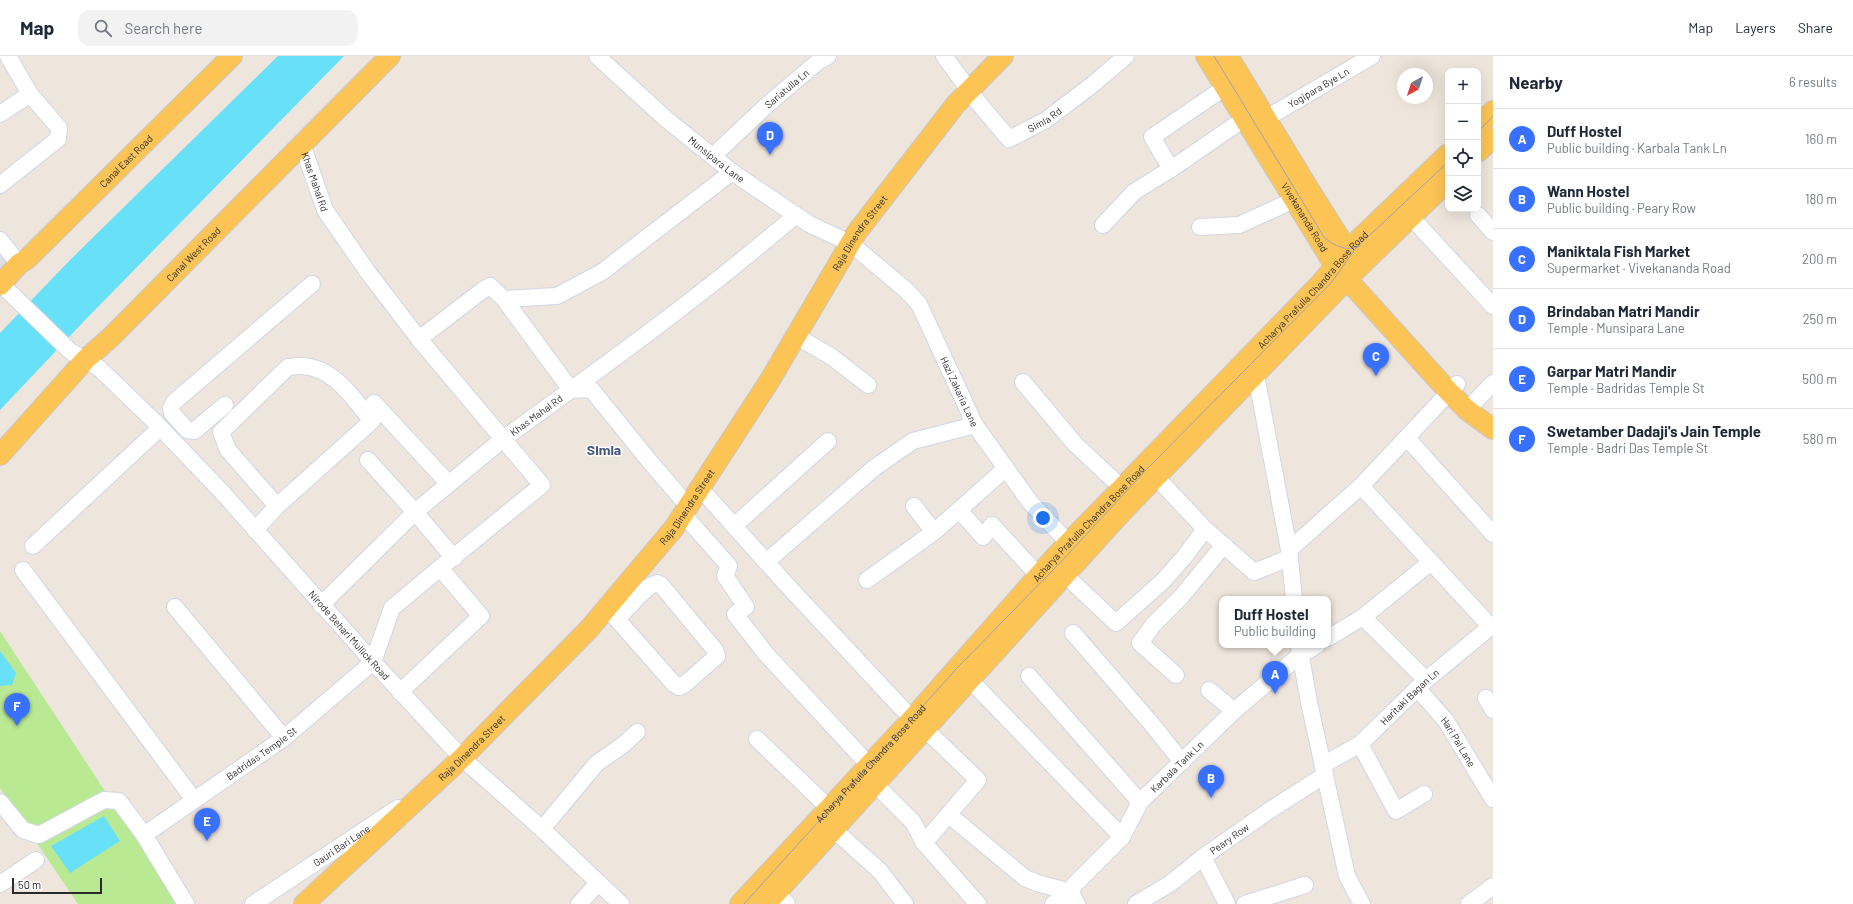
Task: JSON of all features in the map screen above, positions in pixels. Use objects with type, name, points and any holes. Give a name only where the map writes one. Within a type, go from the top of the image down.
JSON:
[{"type":"main road","name":"Canal East Road","points":[[5,288],[19,264],[27,259],[232,56]]},
{"type":"main road","name":"Canal West Road","points":[[0,455],[78,355],[110,338],[390,56]]},
{"type":"main road","name":"Raja Dinendra Street","points":[[304,904],[462,758],[589,629],[610,612],[637,586],[770,380],[857,232],[951,110],[1003,56]]},
{"type":"main road","name":"Vivekananda Road","points":[[1206,56],[1224,88],[1294,200],[1332,252],[1453,388],[1493,427]]},
{"type":"main road","name":"Vivekananda Road","points":[[1228,56],[1265,118],[1332,252]]},
{"type":"main road","points":[[1481,123],[1493,111]]},
{"type":"main road","points":[[1481,149],[1493,138]]},
{"type":"main road","name":"Acharya Prafulla Chandra Bose Road","points":[[918,724],[970,680],[1065,575],[1075,550],[1122,488],[1321,283],[1332,252],[1366,233],[1445,157]]},
{"type":"main road","name":"Acharya Prafulla Chandra Bose Road","points":[[777,900],[833,829],[872,774],[918,724],[1038,575],[1075,550],[1122,512],[1157,478],[1353,274],[1445,184]]},
{"type":"main road","name":"Acharya Prafulla Chandra Bose Road","points":[[740,904],[830,809],[872,774]]},
{"type":"street","points":[[0,185],[58,139],[59,128],[30,94],[8,56]]},
{"type":"street","name":"Munsipara Lane","points":[[597,56],[666,118],[732,172],[809,224],[850,243]]},
{"type":"street","name":"Sariatulla Ln","points":[[713,156],[767,105],[819,61],[828,56]]},
{"type":"street","points":[[944,56],[970,90]]},
{"type":"street","name":"Simla Rd","points":[[970,90],[1009,139],[1046,120],[1092,85],[1126,56]]},
{"type":"street","name":"Yogipara Bye Ln","points":[[1265,118],[1372,56]]},
{"type":"street","points":[[1171,169],[1152,137],[1224,88]]},
{"type":"street","points":[[0,114],[30,94]]},
{"type":"street","points":[[1103,226],[1134,192],[1171,169],[1244,119]]},
{"type":"street","name":"Khas Mahal Rd","points":[[302,144],[325,210],[366,271],[419,339],[503,439],[571,390],[749,255],[796,215]]},
{"type":"street","points":[[504,299],[557,296],[602,272],[732,172]]},
{"type":"street","points":[[1200,227],[1239,225],[1294,200]]},
{"type":"street","points":[[1478,215],[1493,232]]},
{"type":"street","points":[[1412,216],[1493,306]]},
{"type":"street","points":[[0,240],[19,264]]},
{"type":"street","name":"Hazi Zakaria Lane","points":[[850,243],[906,290],[919,304],[975,425],[1030,502],[1075,550]]},
{"type":"street","points":[[33,546],[157,425],[174,402],[312,284]]},
{"type":"street","points":[[419,339],[490,286],[504,299],[571,390],[591,389],[651,463],[729,566],[725,576],[746,607],[735,614],[766,654],[913,822],[924,843],[978,904]]},
{"type":"street","name":"Nirode Behari Mullick Road","points":[[5,288],[78,355],[99,368],[257,524],[321,605],[462,758],[542,829],[621,904]]},
{"type":"street","points":[[796,336],[832,357],[868,385]]},
{"type":"street","points":[[1254,353],[1256,375],[1289,554],[1294,596]]},
{"type":"street","points":[[257,524],[372,422],[339,382],[320,369],[303,366],[288,367],[221,432],[228,450],[277,506]]},
{"type":"street","points":[[1023,382],[1075,444],[1122,488]]},
{"type":"street","points":[[1471,406],[1493,383]]},
{"type":"street","points":[[1157,478],[1205,529],[1254,572],[1289,554],[1362,486],[1453,388]]},
{"type":"street","points":[[374,403],[449,484]]},
{"type":"street","points":[[171,408],[172,413],[187,430],[194,431],[225,405]]},
{"type":"street","points":[[766,562],[874,468],[913,441],[975,425]]},
{"type":"street","points":[[174,442],[187,430]]},
{"type":"street","points":[[1407,438],[1493,534]]},
{"type":"street","points":[[321,605],[415,512],[503,439],[542,485],[392,608],[373,662]]},
{"type":"street","points":[[734,526],[828,441]]},
{"type":"street","points":[[368,460],[454,558]]},
{"type":"street","points":[[867,580],[934,532],[1006,468]]},
{"type":"street","points":[[1362,486],[1492,626]]},
{"type":"street","points":[[700,488],[766,562],[918,724],[978,780],[924,843]]},
{"type":"street","points":[[914,506],[934,532]]},
{"type":"street","points":[[959,510],[983,537],[992,525],[1038,575]]},
{"type":"street","points":[[1065,575],[1116,624],[1163,581],[1185,556],[1205,529]]},
{"type":"street","points":[[1176,675],[1140,643],[1153,625],[1181,597],[1224,545]]},
{"type":"street","points":[[1331,636],[1363,617],[1431,562]]},
{"type":"street","points":[[400,692],[481,616],[440,568]]},
{"type":"street","points":[[23,570],[194,800]]},
{"type":"street","points":[[610,612],[674,684],[679,687],[711,663],[717,656],[715,650],[661,585],[657,583],[650,586],[637,586]]},
{"type":"street","points":[[175,606],[284,738]]},
{"type":"street","points":[[610,612],[672,690]]},
{"type":"street","name":"Hari Pal Lane","points":[[1363,617],[1421,684],[1446,721],[1492,796]]},
{"type":"street","name":"Haritaki Bagan Ln","points":[[1324,770],[1360,744],[1421,684],[1492,626]]},
{"type":"street","points":[[1073,633],[1150,722],[1182,762]]},
{"type":"street","points":[[1300,650],[1347,876],[1362,904]]},
{"type":"street","name":"Karbala Tank Ln","points":[[1053,904],[1074,898],[1074,885],[1122,837],[1140,802],[1234,711],[1300,650]]},
{"type":"street","name":"Badridas Temple St","points":[[144,835],[284,738],[373,662]]},
{"type":"street","points":[[1029,676],[1140,802]]},
{"type":"street","points":[[970,680],[1122,837]]},
{"type":"street","points":[[1209,690],[1234,711]]},
{"type":"street","points":[[542,829],[597,763],[623,745],[637,732]]},
{"type":"street","points":[[757,738],[830,809]]},
{"type":"street","points":[[1360,744],[1396,811],[1424,794]]},
{"type":"street","name":"Peary Row","points":[[1136,904],[1171,883],[1203,857],[1324,770]]},
{"type":"street","name":"Gauri Bari Lane","points":[[253,904],[429,788]]},
{"type":"street","points":[[0,802],[23,830],[39,835],[104,800],[119,801],[144,835],[186,904]]},
{"type":"street","points":[[949,815],[1025,878],[1074,898]]},
{"type":"street","points":[[833,829],[880,871],[905,904]]},
{"type":"street","points":[[1203,857],[1227,904]]},
{"type":"street","points":[[0,884],[36,860]]},
{"type":"street","points":[[579,904],[598,883]]},
{"type":"street","points":[[1245,904],[1305,885]]},
{"type":"street","points":[[1475,902],[1493,886]]},
{"type":"shaded area","points":[[0,246],[14,264],[0,279]]},
{"type":"green space","points":[[0,631],[179,904],[78,904],[0,788]]},
{"type":"water","points":[[278,56],[344,56],[88,317],[0,410],[0,333],[69,261]]},
{"type":"water","points":[[0,651],[16,673],[12,685],[0,686]]},
{"type":"water","points":[[104,816],[120,841],[70,873],[51,846]]},
{"type":"tram line","points":[[1214,56],[1324,237],[1341,247],[1355,248],[1360,246]]},
{"type":"tram line","points":[[1481,129],[1493,116]]},
{"type":"tram line","points":[[744,904],[958,667],[1056,567],[1147,469],[1331,283],[1356,248],[1445,165]]},
{"type":"place","name":"Brindaban Matri Mandir","points":[[770,155]]},
{"type":"place","name":"Maniktala Fish Market","points":[[1376,376]]},
{"type":"place","name":"Duff Hostel","points":[[1275,694]]},
{"type":"place","name":"Swetamber Dadaji's Jain Temple","points":[[17,726]]},
{"type":"place","name":"Wann Hostel","points":[[1211,798]]},
{"type":"place","name":"Garpar Matri Mandir","points":[[207,841]]},
{"type":"district","name":"Simla","points":[[604,450]]}]
